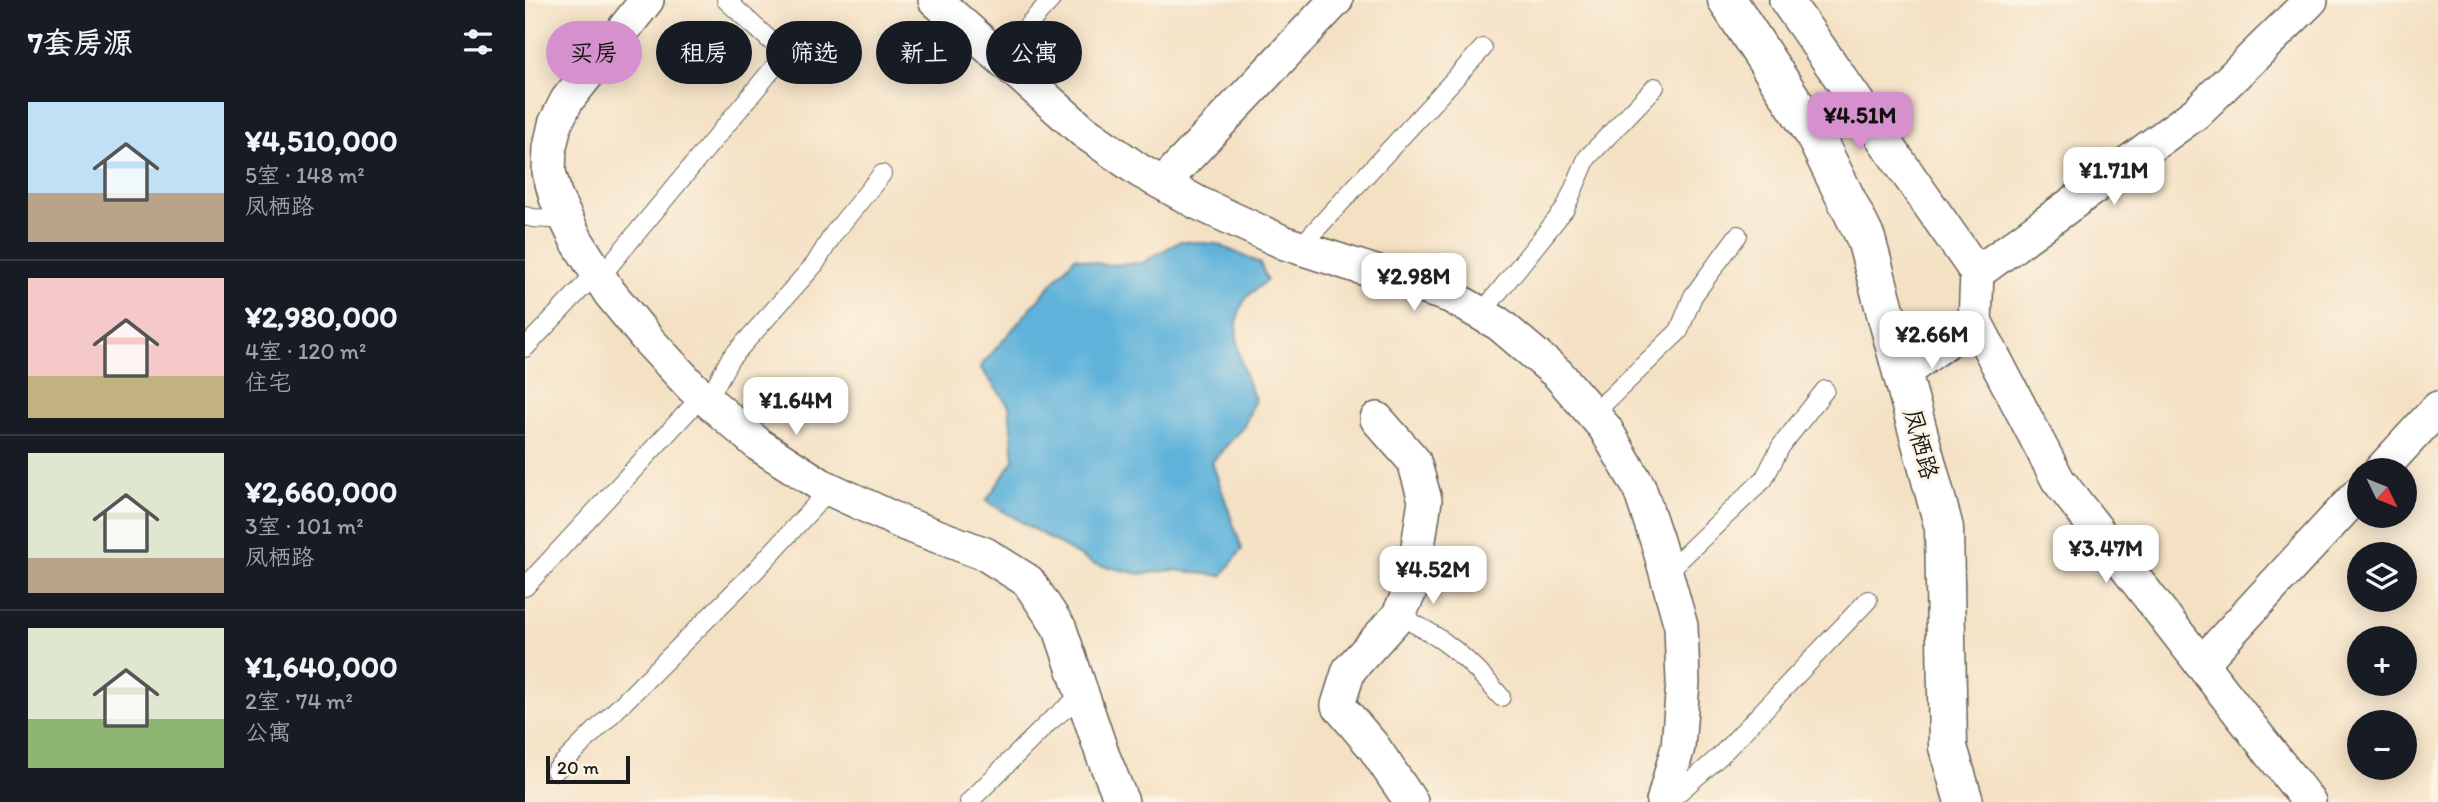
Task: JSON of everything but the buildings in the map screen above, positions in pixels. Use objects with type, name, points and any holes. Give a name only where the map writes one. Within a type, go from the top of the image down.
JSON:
[{"type":"street","points":[[647,0],[567,100],[555,124],[550,147],[549,172],[556,198],[598,274],[649,341],[704,398],[759,445],[830,489],[905,524],[985,554],[1028,581],[1060,629],[1103,756],[1122,802]]},
{"type":"street","points":[[935,0],[986,45]]},
{"type":"street","points":[[1163,183],[1336,0]]},
{"type":"street","name":"凤栖路","points":[[1727,0],[1813,132],[1866,239],[1944,528],[1948,747],[1963,802]]},
{"type":"street","points":[[1786,0],[1977,273],[1975,321],[2058,480],[2309,802]]},
{"type":"street","points":[[1977,273],[2196,113],[2311,0]]},
{"type":"street","points":[[1030,84],[1083,131],[1140,171],[1198,203],[1299,248],[1450,296],[1499,324],[1558,374],[1605,428],[1639,487],[1681,626],[1683,682],[1678,747],[1666,802]]},
{"type":"street","points":[[1902,374],[1975,321]]},
{"type":"street","points":[[2392,458],[2438,408]]},
{"type":"street","points":[[1377,419],[1414,461],[1425,500],[1412,587],[1398,616],[1349,670],[1338,705],[1373,746],[1411,802]]},
{"type":"street","points":[[2201,664],[2347,506]]},
{"type":"lane","points":[[525,348],[598,274],[785,54],[726,0]]},
{"type":"lane","points":[[1032,21],[1051,0]]},
{"type":"lane","points":[[1299,248],[1483,48]]},
{"type":"lane","points":[[1481,314],[1565,209],[1587,158],[1655,87]]},
{"type":"lane","points":[[525,587],[704,398],[730,359],[815,264],[834,233],[882,174]]},
{"type":"lane","points":[[525,216],[567,220]]},
{"type":"lane","points":[[1593,414],[1679,331],[1693,296],[1738,235]]},
{"type":"lane","points":[[1666,573],[1763,479],[1781,446],[1825,390]]},
{"type":"lane","points":[[555,771],[754,572],[830,489]]},
{"type":"lane","points":[[1666,802],[1720,756],[1868,600]]},
{"type":"lane","points":[[1398,616],[1426,628],[1476,667],[1501,697]]},
{"type":"lane","points":[[969,802],[1049,722],[1082,695]]},
{"type":"water","points":[[1180,241],[1217,244],[1260,263],[1267,280],[1245,300],[1237,327],[1242,365],[1255,400],[1244,426],[1212,462],[1242,549],[1222,576],[1173,570],[1140,574],[1093,564],[986,501],[1014,460],[1009,406],[980,367],[1075,257],[1105,265],[1142,263]]}]
